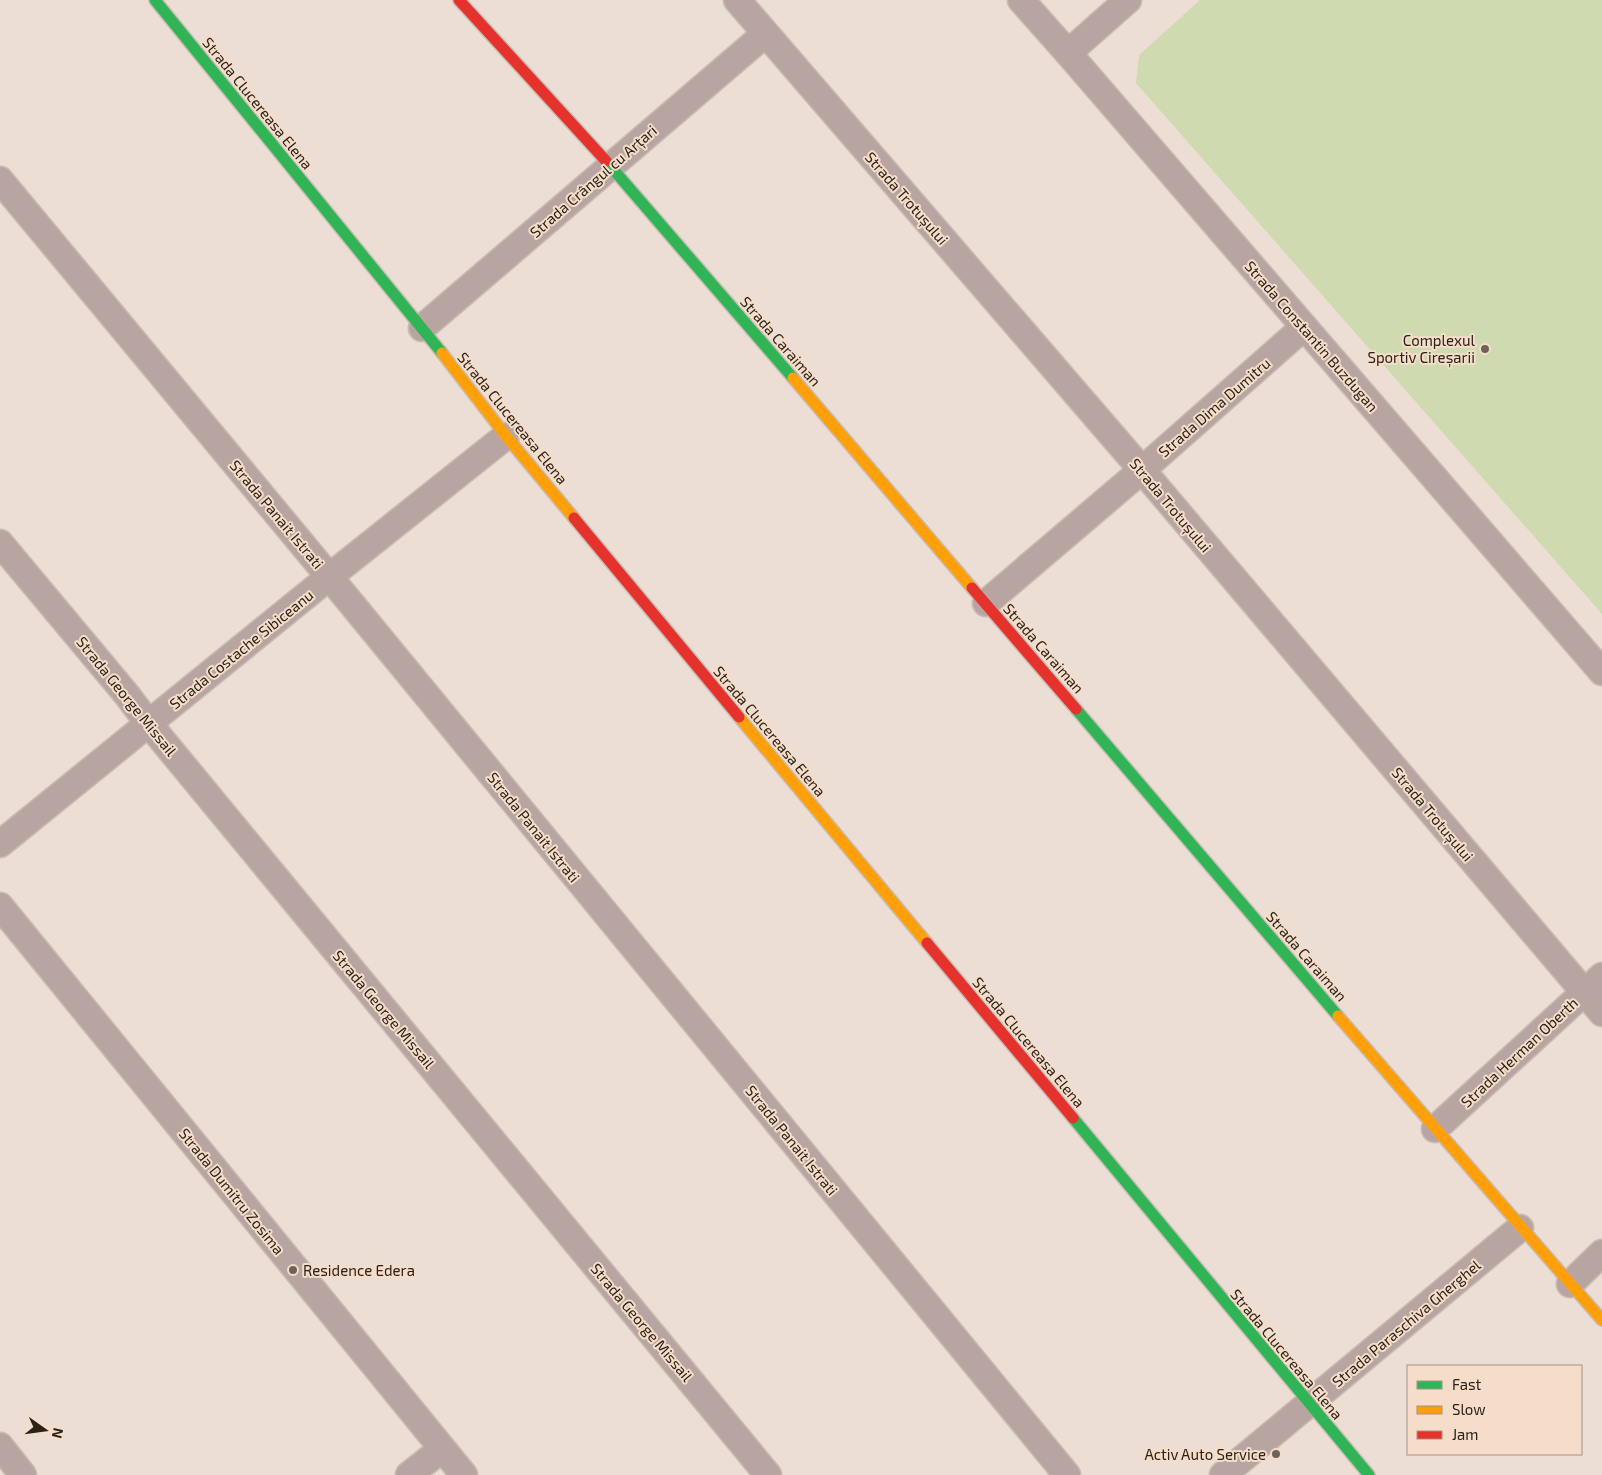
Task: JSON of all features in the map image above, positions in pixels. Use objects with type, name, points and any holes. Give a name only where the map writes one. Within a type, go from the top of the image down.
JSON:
[{"type":"street","name":"Strada Clucereasa Elena","points":[[155,0],[422,328],[506,436],[1369,1475]]},
{"type":"street","name":"Strada Caraiman","points":[[459,0],[611,166],[1520,1228],[1602,1320]]},
{"type":"street","name":"Strada Trotușului","points":[[737,0],[1142,470],[1593,984],[1602,1013]]},
{"type":"street","name":"Strada Constantin Buzdugan","points":[[1021,0],[1602,672]]},
{"type":"street","points":[[1068,53],[1128,0]]},
{"type":"street","name":"Strada Crângul cu Arțari","points":[[422,328],[765,34]]},
{"type":"street","name":"Strada Panait Istrati","points":[[0,180],[1067,1475]]},
{"type":"street","name":"Strada Dima Dumitru","points":[[986,603],[1142,470],[1304,327]]},
{"type":"street","name":"Strada Costache Sibiceanu","points":[[0,844],[506,436]]},
{"type":"street","name":"Strada George Missail","points":[[0,543],[768,1475]]},
{"type":"street","name":"Strada Dumitru Zosima","points":[[0,906],[464,1475]]},
{"type":"street","name":"Strada Herman Oberth","points":[[1435,1129],[1593,984]]},
{"type":"street","name":"Strada Paraschiva Gherghel","points":[[1223,1475],[1520,1228]]},
{"type":"street","points":[[1570,1284],[1602,1253]]},
{"type":"street","points":[[0,1446],[23,1475]]},
{"type":"street","points":[[409,1475],[442,1449]]},
{"type":"green space","name":"Complexul Sportiv Cireșarii","points":[[1200,0],[1602,0],[1602,614],[1136,83],[1139,55]]},
{"type":"traffic: fast","points":[[155,0],[442,353]]},
{"type":"traffic: fast","points":[[606,161],[793,378]]},
{"type":"traffic: fast","points":[[1076,709],[1338,1016]]},
{"type":"traffic: fast","points":[[1073,1118],[1369,1475]]},
{"type":"traffic: slow","points":[[442,353],[506,436],[574,518]]},
{"type":"traffic: slow","points":[[793,378],[972,588]]},
{"type":"traffic: slow","points":[[739,717],[927,943]]},
{"type":"traffic: slow","points":[[1338,1016],[1602,1320]]},
{"type":"traffic: jam","points":[[459,0],[606,161]]},
{"type":"traffic: jam","points":[[574,518],[739,717]]},
{"type":"traffic: jam","points":[[972,588],[1076,709]]},
{"type":"traffic: jam","points":[[927,943],[1073,1118]]},
{"type":"place","name":"Complexul Sportiv Cireșarii","points":[[1485,349]]},
{"type":"place","name":"Residence Edera","points":[[293,1270]]},
{"type":"place","name":"Activ Auto Service","points":[[1276,1454]]}]
